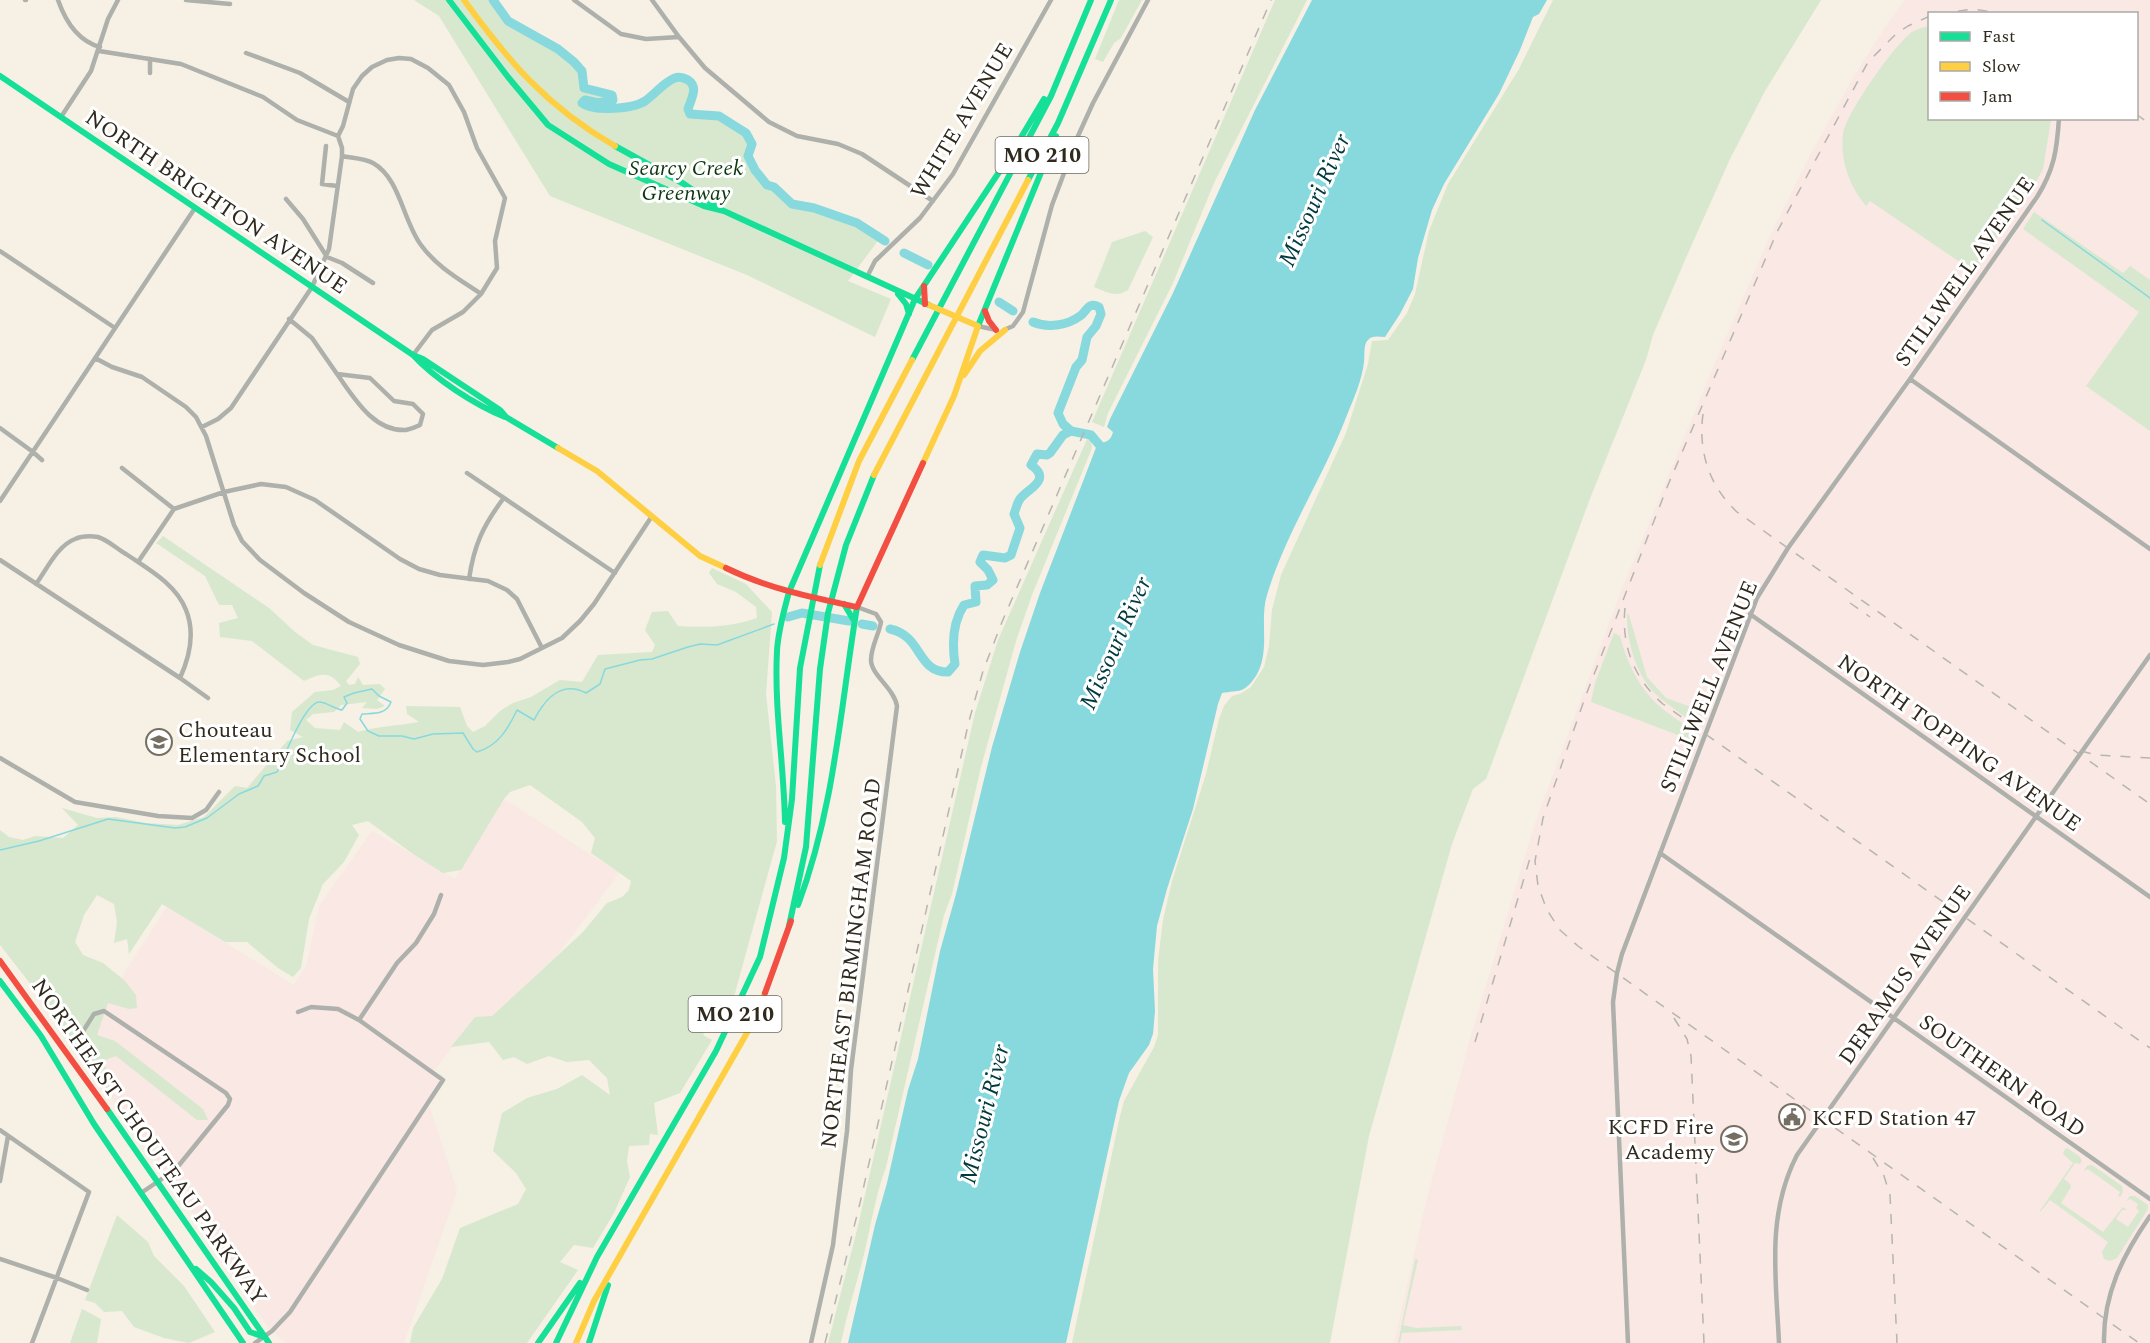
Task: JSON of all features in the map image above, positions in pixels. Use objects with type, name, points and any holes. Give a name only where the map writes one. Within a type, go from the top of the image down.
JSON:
[{"type":"main road","points":[[449,0],[548,125],[609,164],[704,206],[724,211],[896,291],[978,326]]},
{"type":"main road","points":[[464,0],[516,70],[568,116],[646,164],[700,193],[724,211]]},
{"type":"main road","name":"MO 210","points":[[556,1343],[597,1257],[716,1051],[760,957],[784,858],[792,799],[800,668],[805,634],[817,581],[836,518],[859,461],[1031,136],[1091,0]]},
{"type":"main road","name":"MO 210","points":[[576,1343],[594,1301],[748,1031],[761,1003],[789,926],[807,838],[816,702],[824,639],[828,610],[847,540],[864,497],[1058,123],[1111,0]]},
{"type":"main road","points":[[784,858],[786,795],[784,760],[778,727],[776,675],[780,624],[789,592],[915,299],[1014,151],[1068,56]]},
{"type":"main road","name":"NORTH BRIGHTON AVENUE","points":[[0,76],[413,355],[423,359],[500,410],[506,417],[597,471],[700,556],[755,582],[857,607]]},
{"type":"main road","points":[[789,926],[815,859],[826,814],[835,769],[857,607],[959,383],[978,326],[1055,140],[1058,123]]},
{"type":"main road","points":[[924,284],[925,304]]},
{"type":"main road","points":[[896,291],[903,298],[909,314]]},
{"type":"main road","points":[[985,311],[996,330]]},
{"type":"main road","points":[[959,383],[980,351],[1005,330]]},
{"type":"main road","points":[[844,604],[853,615],[854,624]]},
{"type":"main road","name":"NORTHEAST CHOUTEAU PARKWAY","points":[[0,961],[81,1071],[269,1343]]},
{"type":"main road","name":"NORTHEAST CHOUTEAU PARKWAY","points":[[0,981],[41,1036],[94,1124],[243,1343]]},
{"type":"main road","points":[[538,1343],[597,1257]]},
{"type":"main road","points":[[187,1261],[211,1282],[234,1308],[250,1332],[264,1336]]},
{"type":"main road","points":[[589,1343],[598,1311],[616,1264]]},
{"type":"street","points":[[58,0],[69,24],[99,49],[181,64],[251,92],[273,103],[297,120],[338,136],[342,147],[327,257],[312,287],[231,408],[218,419],[202,427]]},
{"type":"street","points":[[61,117],[86,81],[108,19],[118,0]]},
{"type":"street","points":[[186,0],[230,4]]},
{"type":"street","points":[[574,0],[621,34],[646,39],[678,37]]},
{"type":"street","points":[[652,0],[678,37],[705,68],[776,126],[797,136],[838,144],[862,154],[933,201]]},
{"type":"street","name":"WHITE AVENUE","points":[[867,277],[874,261],[920,218],[967,150],[1051,0]]},
{"type":"street","points":[[978,326],[1005,330],[1013,326],[1023,312],[1052,206],[1078,136],[1148,0]]},
{"type":"street","points":[[246,52],[300,73],[349,102]]},
{"type":"street","points":[[338,136],[344,126],[356,84],[372,67],[387,60],[399,58],[417,61],[449,85],[464,112],[477,148],[505,198],[495,241],[497,268],[482,294],[463,312],[432,330],[413,355]]},
{"type":"street","points":[[150,59],[150,73]]},
{"type":"street","name":"STILLWELL AVENUE","points":[[1628,1343],[1613,1002],[1622,954],[1750,614],[1765,584],[2047,181],[2055,160],[2059,120]]},
{"type":"street","points":[[326,146],[322,183],[337,186]]},
{"type":"street","points":[[342,156],[372,162],[384,171],[394,187],[407,222],[420,244],[437,265],[482,294]]},
{"type":"street","points":[[286,199],[303,219],[327,257],[342,263],[373,284]]},
{"type":"street","points":[[0,501],[195,208]]},
{"type":"street","points":[[0,251],[115,328]]},
{"type":"street","points":[[289,319],[312,338],[337,374],[365,412],[384,425],[405,430],[420,425],[423,414],[413,404],[394,401],[370,378],[337,374]]},
{"type":"street","points":[[94,358],[142,377],[186,407],[202,427],[238,533],[254,554],[304,593],[365,630],[416,651],[449,661],[470,665],[508,662],[520,659],[562,638],[580,621],[653,515]]},
{"type":"street","points":[[1910,379],[2150,549]]},
{"type":"street","points":[[0,428],[42,460]]},
{"type":"street","points":[[122,468],[174,509]]},
{"type":"street","points":[[466,473],[615,573]]},
{"type":"street","points":[[138,562],[174,509],[224,492],[261,484],[297,490],[409,565],[440,576],[495,583],[517,599],[542,648]]},
{"type":"street","points":[[469,579],[480,534],[503,498]]},
{"type":"street","points":[[36,584],[64,545],[84,536],[105,540],[164,581],[183,602],[187,613],[190,642],[187,660],[180,678]]},
{"type":"street","points":[[0,560],[208,698]]},
{"type":"street","name":"NORTHEAST BIRMINGHAM ROAD","points":[[811,1343],[834,1245],[853,1058],[897,706],[891,690],[872,665],[872,655],[881,622],[876,614],[857,607]]},
{"type":"street","name":"NORTH TOPPING AVENUE","points":[[1750,614],[2150,897]]},
{"type":"street","name":"DERAMUS AVENUE","points":[[1779,1343],[1775,1233],[1784,1184],[1800,1150],[2150,655]]},
{"type":"street","points":[[0,758],[75,802],[158,816],[188,818],[206,810],[219,792]]},
{"type":"street","name":"SOUTHERN ROAD","points":[[1660,853],[2150,1199]]},
{"type":"street","points":[[359,1020],[397,963],[416,943],[434,914],[441,896]]},
{"type":"street","points":[[255,1343],[281,1323],[290,1312],[442,1080],[359,1020],[338,1009],[311,1007],[298,1012]]},
{"type":"street","points":[[80,1036],[94,1014],[104,1011],[226,1094],[230,1099],[228,1105],[175,1170],[141,1193]]},
{"type":"street","points":[[0,1130],[89,1192],[32,1343]]},
{"type":"street","points":[[0,1181],[8,1136]]},
{"type":"street","points":[[2104,1343],[2107,1305],[2116,1274],[2130,1245],[2150,1216]]},
{"type":"street","points":[[0,1259],[87,1290]]},
{"type":"shaded area","points":[[1905,0],[2150,0],[2150,1343],[1394,1343],[1426,1202],[1472,1032],[1535,823],[1620,594],[1714,365],[1770,236],[1808,159],[1853,78]]},
{"type":"shaded area","points":[[504,799],[619,873],[559,953],[492,1016],[475,1017],[433,1072],[443,1080],[428,1102],[457,1191],[404,1343],[286,1343],[267,1326],[167,1175],[76,1048],[167,907],[294,985],[307,964],[319,906],[372,831],[455,879]]},
{"type":"green space","name":"Searcy Creek Greenway","points":[[414,0],[493,0],[508,21],[558,49],[574,62],[582,71],[584,88],[612,95],[613,100],[598,103],[585,100],[582,103],[587,106],[613,108],[632,106],[645,101],[675,78],[688,80],[694,90],[688,109],[690,114],[719,116],[746,133],[752,144],[748,156],[755,170],[767,184],[774,187],[792,204],[857,223],[880,238],[848,281],[891,299],[875,337],[747,275],[550,196],[439,16]]},
{"type":"green space","points":[[1119,0],[1142,0],[1121,38],[1114,43],[1103,62],[1095,59]]},
{"type":"green space","points":[[1275,0],[1307,0],[1214,183],[1173,283],[1108,413],[1104,427],[1092,422]]},
{"type":"green space","points":[[1553,0],[1821,0],[1765,91],[1730,159],[1685,260],[1653,335],[1646,360],[1591,496],[1486,779],[1473,789],[1452,844],[1369,1136],[1330,1343],[1072,1343],[1124,1101],[1154,1047],[1158,1035],[1158,961],[1163,920],[1172,881],[1206,774],[1219,719],[1224,706],[1232,696],[1251,687],[1264,667],[1269,646],[1272,610],[1281,575],[1346,433],[1368,364],[1372,341],[1388,340],[1407,313],[1415,294],[1429,231],[1448,184],[1519,69]]},
{"type":"green space","points":[[1928,26],[1928,120],[2051,120],[2043,169],[2033,187],[1973,271],[1870,201],[1866,206],[1850,181],[1844,163],[1843,134],[1853,111],[1894,50],[1904,39]]},
{"type":"green space","points":[[2034,212],[2123,273],[2130,266],[2150,280],[2150,431],[2086,386],[2139,312],[2023,229]]},
{"type":"green space","points":[[1145,231],[1153,237],[1128,290],[1115,294],[1094,287],[1112,242]]},
{"type":"green space","points":[[1088,437],[1091,438],[1092,448],[1032,595],[1016,641],[981,767],[952,894],[944,915],[886,1167],[878,1191],[841,1343],[828,1343],[857,1230],[975,713],[998,640]]},
{"type":"green space","points":[[163,536],[269,608],[313,645],[358,657],[360,664],[346,681],[349,685],[355,684],[358,677],[363,685],[380,684],[385,689],[377,700],[385,706],[377,709],[362,708],[367,702],[341,705],[334,712],[313,714],[306,720],[315,728],[340,730],[344,722],[358,732],[419,722],[407,714],[406,706],[460,707],[467,726],[473,732],[485,726],[500,711],[513,703],[531,697],[560,680],[582,682],[598,655],[652,652],[655,645],[645,630],[652,612],[668,611],[678,626],[688,627],[728,625],[757,618],[756,607],[736,592],[717,584],[709,573],[712,568],[746,584],[772,612],[766,694],[776,786],[777,841],[735,993],[726,1017],[712,1019],[703,1035],[712,1040],[680,1093],[654,1103],[658,1135],[650,1134],[649,1145],[629,1146],[627,1161],[630,1177],[614,1213],[593,1248],[574,1245],[560,1262],[578,1270],[527,1343],[410,1343],[413,1328],[442,1279],[460,1228],[518,1204],[526,1189],[516,1173],[493,1151],[502,1113],[527,1098],[557,1089],[582,1075],[610,1095],[607,1078],[589,1060],[567,1062],[549,1056],[527,1064],[514,1057],[503,1060],[489,1042],[451,1047],[475,1017],[492,1016],[583,932],[607,903],[622,897],[629,890],[631,881],[591,853],[595,838],[582,822],[530,785],[510,792],[461,870],[443,873],[368,821],[352,825],[359,835],[344,862],[323,884],[309,919],[301,968],[293,977],[278,968],[247,942],[225,942],[162,904],[129,954],[127,939],[114,943],[117,922],[114,904],[97,895],[84,915],[75,942],[83,955],[103,963],[125,981],[136,995],[137,1008],[129,1009],[108,1003],[97,1035],[115,1041],[203,1109],[208,1120],[197,1120],[116,1056],[105,1060],[113,1098],[54,1014],[0,945],[0,830],[9,837],[23,840],[35,836],[63,838],[78,825],[62,808],[97,818],[116,817],[146,823],[178,825],[204,817],[235,786],[247,788],[287,741],[303,737],[290,730],[292,712],[315,692],[333,690],[341,686],[332,677],[324,675],[304,681],[252,641],[220,637],[219,623],[238,618],[232,605],[219,605],[205,576],[156,543]]},
{"type":"green space","points":[[1627,614],[1647,677],[1666,698],[1702,711],[1698,724],[1663,700],[1644,680],[1631,648]]},
{"type":"green space","points":[[1614,633],[1620,636],[1636,678],[1646,692],[1666,712],[1693,731],[1691,740],[1591,702],[1595,683]]},
{"type":"green space","points":[[2067,1148],[2079,1156],[2082,1161],[2080,1164],[2075,1163],[2064,1179],[2071,1187],[2061,1203],[2103,1232],[2123,1207],[2127,1210],[2122,1210],[2116,1219],[2128,1227],[2139,1211],[2136,1208],[2138,1204],[2130,1199],[2126,1201],[2130,1196],[2135,1196],[2148,1205],[2148,1209],[2117,1258],[2110,1261],[2104,1259],[2102,1252],[2108,1242],[2050,1200],[2039,1212],[2073,1163],[2063,1154]]},
{"type":"green space","points":[[2092,1165],[2122,1186],[2123,1192],[2120,1197],[2118,1196],[2120,1192],[2088,1169],[2084,1171],[2087,1166]]},
{"type":"green space","points":[[117,1215],[148,1242],[154,1256],[184,1286],[215,1332],[189,1343],[164,1338],[134,1327],[122,1311],[104,1312],[95,1303],[85,1300]]},
{"type":"green space","points":[[1415,1259],[1418,1260],[1403,1325],[1416,1328],[1461,1326],[1462,1330],[1402,1333],[1400,1343],[1398,1343]]},
{"type":"green space","points":[[82,1309],[101,1319],[97,1343],[70,1343]]},
{"type":"water","name":"Missouri River","points":[[1312,0],[1547,0],[1539,14],[1533,17],[1499,94],[1444,184],[1432,210],[1418,258],[1413,289],[1400,314],[1385,337],[1370,338],[1366,342],[1363,369],[1355,396],[1338,438],[1284,549],[1267,595],[1263,656],[1256,676],[1244,688],[1222,693],[1218,704],[1193,809],[1157,926],[1153,969],[1155,1011],[1153,1034],[1149,1045],[1129,1073],[1119,1101],[1066,1343],[848,1343],[908,1090],[918,1059],[940,951],[992,747],[1040,593],[1097,445],[1112,436],[1113,432],[1107,427],[1110,419],[1173,293],[1255,110]]},
{"type":"waterway","points":[[493,0],[508,21],[558,49],[574,62],[582,71],[584,88],[612,95],[613,100],[598,103],[585,100],[582,103],[595,108],[632,106],[645,101],[671,80],[678,77],[686,79],[694,90],[688,109],[690,114],[719,116],[746,133],[752,144],[748,156],[755,170],[767,185],[774,187],[792,204],[814,208],[857,223],[885,241]]},
{"type":"waterway","points":[[2042,220],[2150,298]]},
{"type":"waterway","points":[[904,253],[928,265]]},
{"type":"waterway","points":[[999,302],[1013,311]]},
{"type":"waterway","points":[[1033,322],[1044,325],[1063,324],[1075,319],[1090,306],[1099,307],[1101,314],[1096,326],[1087,337],[1082,360],[1076,367],[1058,413],[1063,424],[1071,431]]},
{"type":"waterway","points":[[890,629],[901,633],[908,639],[930,666],[948,672],[955,664],[954,634],[960,612],[964,605],[976,602],[975,586],[987,585],[993,580],[988,570],[980,562],[983,555],[1005,558],[1011,555],[1020,528],[1014,514],[1017,504],[1039,480],[1040,475],[1031,465],[1037,454],[1050,453],[1063,435],[1071,431],[1091,435],[1102,448],[1108,447]]},
{"type":"waterway","points":[[788,617],[802,613],[849,621]]},
{"type":"waterway","points":[[0,850],[39,841],[108,819],[175,828],[185,827],[207,818],[239,794],[258,786],[264,776],[277,772],[302,720],[314,704],[320,702],[342,710],[347,703],[344,697],[372,689],[379,696],[391,702],[383,711],[362,714],[360,719],[368,731],[379,736],[402,736],[414,739],[433,734],[463,733],[477,752],[491,746],[502,736],[517,710],[534,720],[543,705],[561,690],[569,689],[586,693],[600,684],[605,669],[652,659],[700,644],[717,645],[774,624]]},
{"type":"waterway","points":[[862,624],[873,626]]},
{"type":"railway","points":[[825,1343],[860,1203],[969,721],[983,671],[1002,622],[1271,0]]},
{"type":"railway","points":[[1952,12],[1973,9],[1993,12]]},
{"type":"railway","points":[[1928,17],[1896,34],[1868,62],[1777,232],[1668,485],[1586,695],[1543,818],[1535,861],[1538,886],[1547,910],[1560,930],[1578,946],[2139,1343]]},
{"type":"railway","points":[[2138,115],[2150,124]]},
{"type":"railway","points":[[1703,414],[1702,441],[1708,467],[1719,491],[1737,512],[2150,804]]},
{"type":"railway","points":[[1850,603],[1870,617]]},
{"type":"railway","points":[[1625,608],[1625,635],[1632,660],[1644,684],[1663,704],[2150,1048]]},
{"type":"railway","points":[[2081,751],[2096,755],[2150,758]]},
{"type":"railway","points":[[1475,1042],[1531,855]]},
{"type":"railway","points":[[1674,1018],[1687,1039],[1691,1056],[1704,1343]]},
{"type":"railway","points":[[1873,1158],[1884,1176],[1890,1195],[1897,1343]]},
{"type":"traffic: fast","points":[[449,0],[548,125],[609,164],[704,206],[724,211],[929,305]]},
{"type":"traffic: fast","points":[[912,360],[1051,96],[1091,0]]},
{"type":"traffic: fast","points":[[1028,180],[1058,123],[1111,0]]},
{"type":"traffic: fast","points":[[0,76],[413,355],[423,359],[500,410],[506,417],[558,448]]},
{"type":"traffic: fast","points":[[915,299],[1013,151],[1044,99]]},
{"type":"traffic: fast","points":[[978,326],[1056,136]]},
{"type":"traffic: fast","points":[[615,146],[684,184],[721,209]]},
{"type":"traffic: fast","points":[[898,294],[906,304],[909,314]]},
{"type":"traffic: fast","points":[[789,592],[915,299]]},
{"type":"traffic: fast","points":[[413,355],[432,373],[456,390],[481,406],[505,417]]},
{"type":"traffic: fast","points":[[789,926],[806,847],[820,669],[828,613],[846,545],[874,475]]},
{"type":"traffic: fast","points":[[556,1343],[597,1257],[716,1051],[760,957],[784,858],[792,799],[800,668],[820,565]]},
{"type":"traffic: fast","points":[[785,822],[776,672],[779,636],[789,592]]},
{"type":"traffic: fast","points":[[844,604],[853,619]]},
{"type":"traffic: fast","points":[[798,905],[810,868],[828,794],[857,607]]},
{"type":"traffic: fast","points":[[0,981],[41,1036],[94,1124],[243,1343]]},
{"type":"traffic: fast","points":[[107,1109],[269,1343]]},
{"type":"traffic: fast","points":[[196,1269],[234,1308],[250,1332],[264,1337]]},
{"type":"traffic: fast","points":[[538,1343],[580,1283]]},
{"type":"traffic: fast","points":[[589,1343],[608,1285]]},
{"type":"traffic: slow","points":[[464,0],[531,82],[569,115],[615,146]]},
{"type":"traffic: slow","points":[[874,475],[1028,180]]},
{"type":"traffic: slow","points":[[923,463],[954,396],[978,326],[929,305]]},
{"type":"traffic: slow","points":[[964,375],[980,351],[1005,330]]},
{"type":"traffic: slow","points":[[820,565],[859,461],[912,360]]},
{"type":"traffic: slow","points":[[558,448],[597,471],[700,556],[726,568]]},
{"type":"traffic: slow","points":[[576,1343],[594,1301],[748,1031],[765,993]]},
{"type":"traffic: jam","points":[[924,286],[925,304]]},
{"type":"traffic: jam","points":[[985,311],[996,330]]},
{"type":"traffic: jam","points":[[726,568],[774,587],[857,607],[923,463]]},
{"type":"traffic: jam","points":[[765,993],[791,921]]},
{"type":"traffic: jam","points":[[0,961],[107,1109]]},
{"type":"place","name":"Chouteau Elementary School","points":[[159,742]]},
{"type":"place","name":"KCFD Station 47","points":[[1792,1117]]},
{"type":"place","name":"KCFD Fire Academy","points":[[1734,1139]]}]
